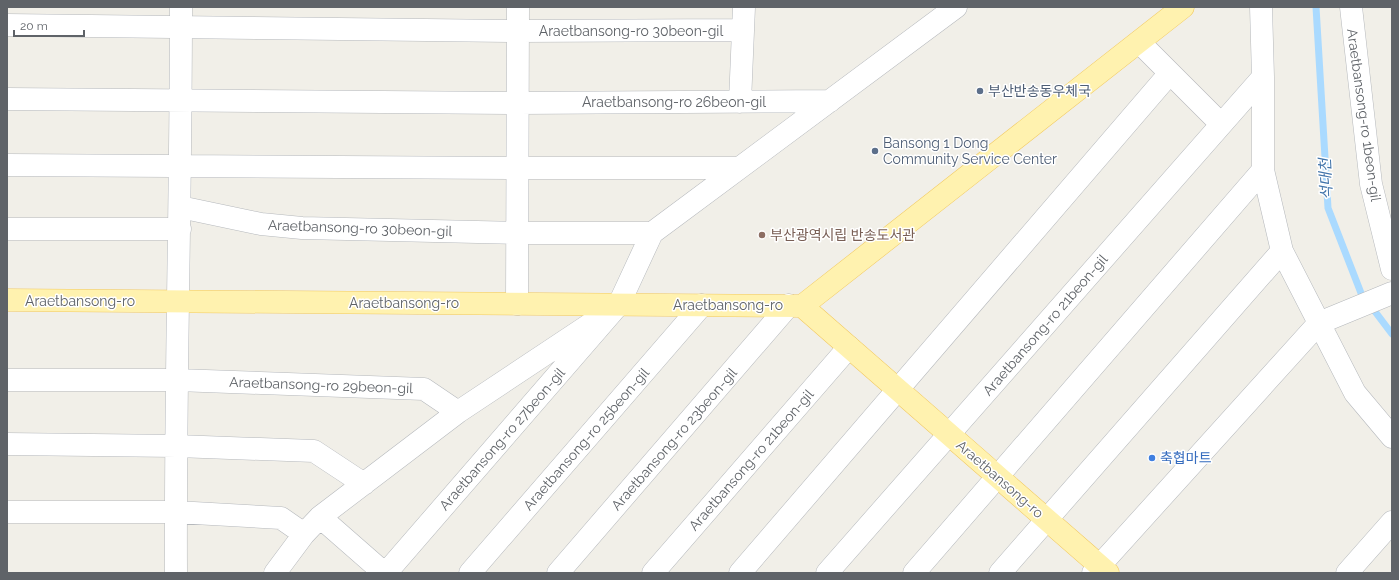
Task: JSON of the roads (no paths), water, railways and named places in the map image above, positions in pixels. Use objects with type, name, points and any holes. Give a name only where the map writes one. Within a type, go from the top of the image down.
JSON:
[{"type":"main road","name":"Araetbansong-ro","points":[[796,306],[1183,7]]},
{"type":"main road","name":"Araetbansong-ro","points":[[7,300],[796,306],[849,347],[898,389],[1047,519],[1101,571]]},
{"type":"street","name":"Araetbansong-ro 30beon-gil","points":[[517,304],[518,7]]},
{"type":"street","points":[[740,102],[744,7]]},
{"type":"street","points":[[275,573],[304,534],[320,517],[458,412],[619,304],[652,233],[956,7]]},
{"type":"street","points":[[1261,7],[1263,170],[1282,251],[1325,320],[1354,393],[1392,437]]},
{"type":"street","name":"Araetbansong-ro 1beon-gil","points":[[1351,7],[1371,184],[1392,269]]},
{"type":"street","name":"Araetbansong-ro 30beon-gil","points":[[7,25],[181,18],[518,31],[743,30]]},
{"type":"street","points":[[176,573],[177,380],[181,166],[181,18]]},
{"type":"street","points":[[1139,42],[1221,124]]},
{"type":"street","points":[[740,573],[1170,73]]},
{"type":"street","name":"Araetbansong-ro 21beon-gil","points":[[827,573],[1263,77]]},
{"type":"street","points":[[7,99],[518,103]]},
{"type":"street","name":"Araetbansong-ro 26beon-gil","points":[[518,103],[830,101]]},
{"type":"street","points":[[7,165],[740,168]]},
{"type":"street","points":[[914,573],[1263,170]]},
{"type":"street","name":"Araetbansong-ro 30beon-gil","points":[[180,207],[261,224],[302,228],[517,232]]},
{"type":"street","points":[[7,229],[180,229]]},
{"type":"street","points":[[517,232],[652,233]]},
{"type":"street","points":[[1000,573],[1282,251]]},
{"type":"street","points":[[1101,571],[1325,320],[1392,293]]},
{"type":"street","name":"Araetbansong-ro 27beon-gil","points":[[385,573],[619,304]]},
{"type":"street","name":"Araetbansong-ro 25beon-gil","points":[[470,573],[702,305]]},
{"type":"street","name":"Araetbansong-ro 23beon-gil","points":[[558,573],[796,306]]},
{"type":"street","name":"Araetbansong-ro 21beon-gil","points":[[653,573],[849,347]]},
{"type":"street","name":"Araetbansong-ro 29beon-gil","points":[[7,380],[177,380],[424,389],[458,412]]},
{"type":"street","points":[[7,444],[177,446],[314,451],[364,484]]},
{"type":"street","points":[[7,512],[176,512],[281,518],[304,534]]},
{"type":"street","points":[[320,517],[385,573]]},
{"type":"street","points":[[1347,573],[1392,522]]},
{"type":"waterway","name":"석대천","points":[[1316,7],[1328,208],[1361,293],[1392,334]]},
{"type":"place","name":"부산반송동우체국","points":[[980,91]]},
{"type":"place","name":"Bansong 1 Dong Community Service Center","points":[[875,151]]},
{"type":"place","name":"부산광역시립 반송도서관","points":[[762,235]]},
{"type":"place","name":"축협마트","points":[[1152,458]]}]
